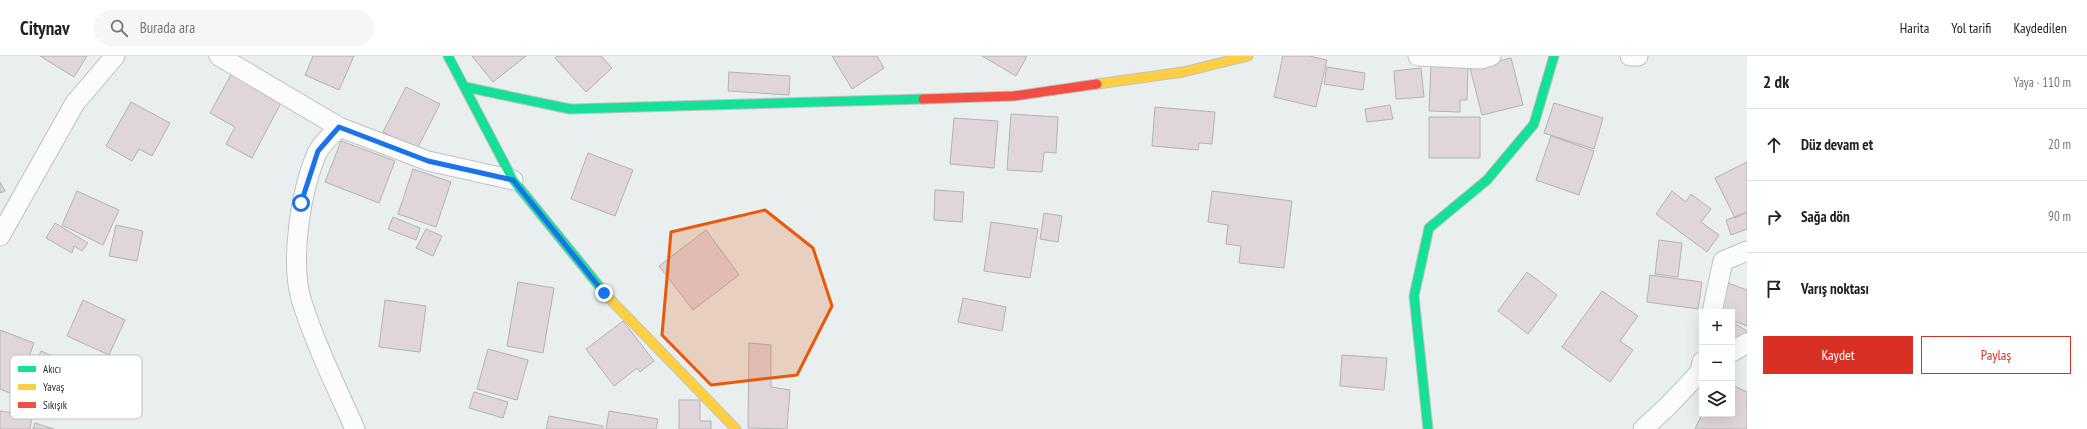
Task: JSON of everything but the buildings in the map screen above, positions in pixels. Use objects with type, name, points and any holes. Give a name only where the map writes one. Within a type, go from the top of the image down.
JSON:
[{"type":"street","points":[[0,236],[75,103],[115,56]]},
{"type":"street","points":[[219,56],[339,127],[428,161],[513,180]]},
{"type":"street","points":[[448,56],[513,180],[604,293],[736,429]]},
{"type":"street","points":[[465,87],[570,109],[1014,96],[1184,72],[1248,56]]},
{"type":"street","points":[[1418,56],[1481,59],[1492,56]]},
{"type":"street","points":[[1428,429],[1414,296],[1429,228],[1487,180],[1534,124],[1554,56]]},
{"type":"street","points":[[1630,56],[1638,56]]},
{"type":"street","points":[[339,127],[318,151],[301,203],[296,263],[301,298],[319,349],[355,429]]},
{"type":"street","points":[[1713,309],[1723,261],[1747,251]]},
{"type":"street","points":[[1735,350],[1747,343]]},
{"type":"street","points":[[1643,429],[1667,407],[1699,370]]},
{"type":"highlighted area","points":[[765,210],[813,248],[832,306],[797,375],[711,385],[662,335],[671,232]]},
{"type":"traffic: fast","points":[[448,56],[513,180],[608,297]]},
{"type":"traffic: fast","points":[[1428,429],[1414,296],[1429,228],[1487,180],[1534,124],[1554,56]]},
{"type":"traffic: fast","points":[[465,87],[570,109],[923,99]]},
{"type":"traffic: slow","points":[[1097,84],[1183,72],[1248,56]]},
{"type":"traffic: slow","points":[[608,297],[736,429]]},
{"type":"traffic: jam","points":[[923,99],[1014,96],[1097,84]]},
{"type":"route","points":[[301,203],[318,151],[339,127],[428,161],[513,180],[604,293]]}]
